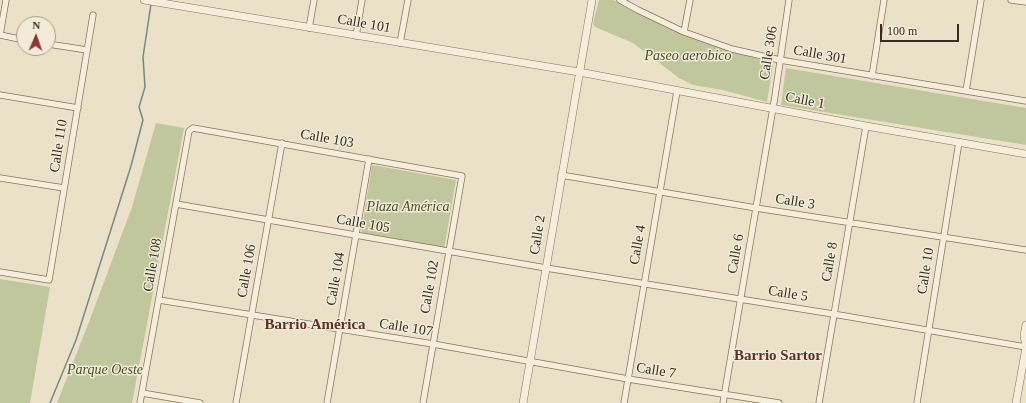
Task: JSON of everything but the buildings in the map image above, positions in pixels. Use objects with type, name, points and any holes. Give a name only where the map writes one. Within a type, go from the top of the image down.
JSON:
[{"type":"street","points":[[6,0],[0,35],[16,38]]},
{"type":"street","name":"Calle 101","points":[[145,0],[579,72]]},
{"type":"street","points":[[309,28],[314,0]]},
{"type":"street","points":[[356,36],[362,0]]},
{"type":"street","points":[[400,43],[408,0]]},
{"type":"street","name":"Calle 2","points":[[523,403],[592,0]]},
{"type":"street","name":"Calle 301","points":[[620,0],[684,32],[732,49],[780,60],[1026,101]]},
{"type":"street","points":[[684,32],[690,0]]},
{"type":"street","name":"Calle 306","points":[[773,109],[789,0]]},
{"type":"street","points":[[872,76],[884,0]]},
{"type":"street","points":[[966,90],[981,0]]},
{"type":"street","points":[[1011,0],[1026,2]]},
{"type":"street","name":"Calle 110","points":[[0,272],[49,280],[93,15]]},
{"type":"street","points":[[56,45],[87,50]]},
{"type":"street","name":"Calle 1","points":[[579,72],[773,109],[1026,154]]},
{"type":"street","name":"Calle 4","points":[[624,403],[677,91]]},
{"type":"street","points":[[0,95],[78,108]]},
{"type":"street","name":"Calle 6","points":[[722,403],[773,109]]},
{"type":"street","name":"Calle 8","points":[[819,403],[866,126]]},
{"type":"street","name":"Calle 103","points":[[189,131],[193,128],[462,176]]},
{"type":"street","name":"Calle 108","points":[[140,403],[189,131]]},
{"type":"street","name":"Calle 10","points":[[917,403],[959,142]]},
{"type":"street","name":"Calle 106","points":[[236,403],[282,143]]},
{"type":"street","name":"Calle 104","points":[[327,403],[369,159]]},
{"type":"street","name":"Calle 3","points":[[561,175],[756,208],[1026,250]]},
{"type":"street","name":"Calle 102","points":[[423,403],[462,176]]},
{"type":"street","points":[[0,178],[64,188]]},
{"type":"street","name":"Calle 105","points":[[176,204],[546,268]]},
{"type":"street","name":"Calle 5","points":[[546,268],[929,329],[1026,347]]},
{"type":"street","name":"Calle 107","points":[[159,300],[433,344],[530,362]]},
{"type":"street","points":[[1016,403],[1026,347],[1024,336],[1026,325]]},
{"type":"street","name":"Calle 7","points":[[530,362],[779,403]]},
{"type":"street","points":[[142,393],[200,403]]},
{"type":"green space","name":"Paseo aerobico","points":[[599,0],[613,0],[773,65],[767,102],[723,90],[693,85],[679,78],[633,43],[595,27],[593,23]]},
{"type":"green space","points":[[786,68],[1026,108],[1026,145],[781,105]]},
{"type":"green space","name":"Parque Oeste","points":[[156,123],[184,128],[132,403],[57,403],[132,207]]},
{"type":"green space","name":"Plaza América","points":[[372,165],[456,180],[444,249],[361,234]]},
{"type":"green space","points":[[0,279],[50,287],[30,403],[0,403]]},
{"type":"waterway","points":[[50,403],[76,340],[131,166],[143,120],[139,107],[145,87],[143,57],[151,4]]},
{"type":"district","name":"Barrio América","points":[[315,325]]},
{"type":"district","name":"Barrio Sartor","points":[[778,356]]}]
